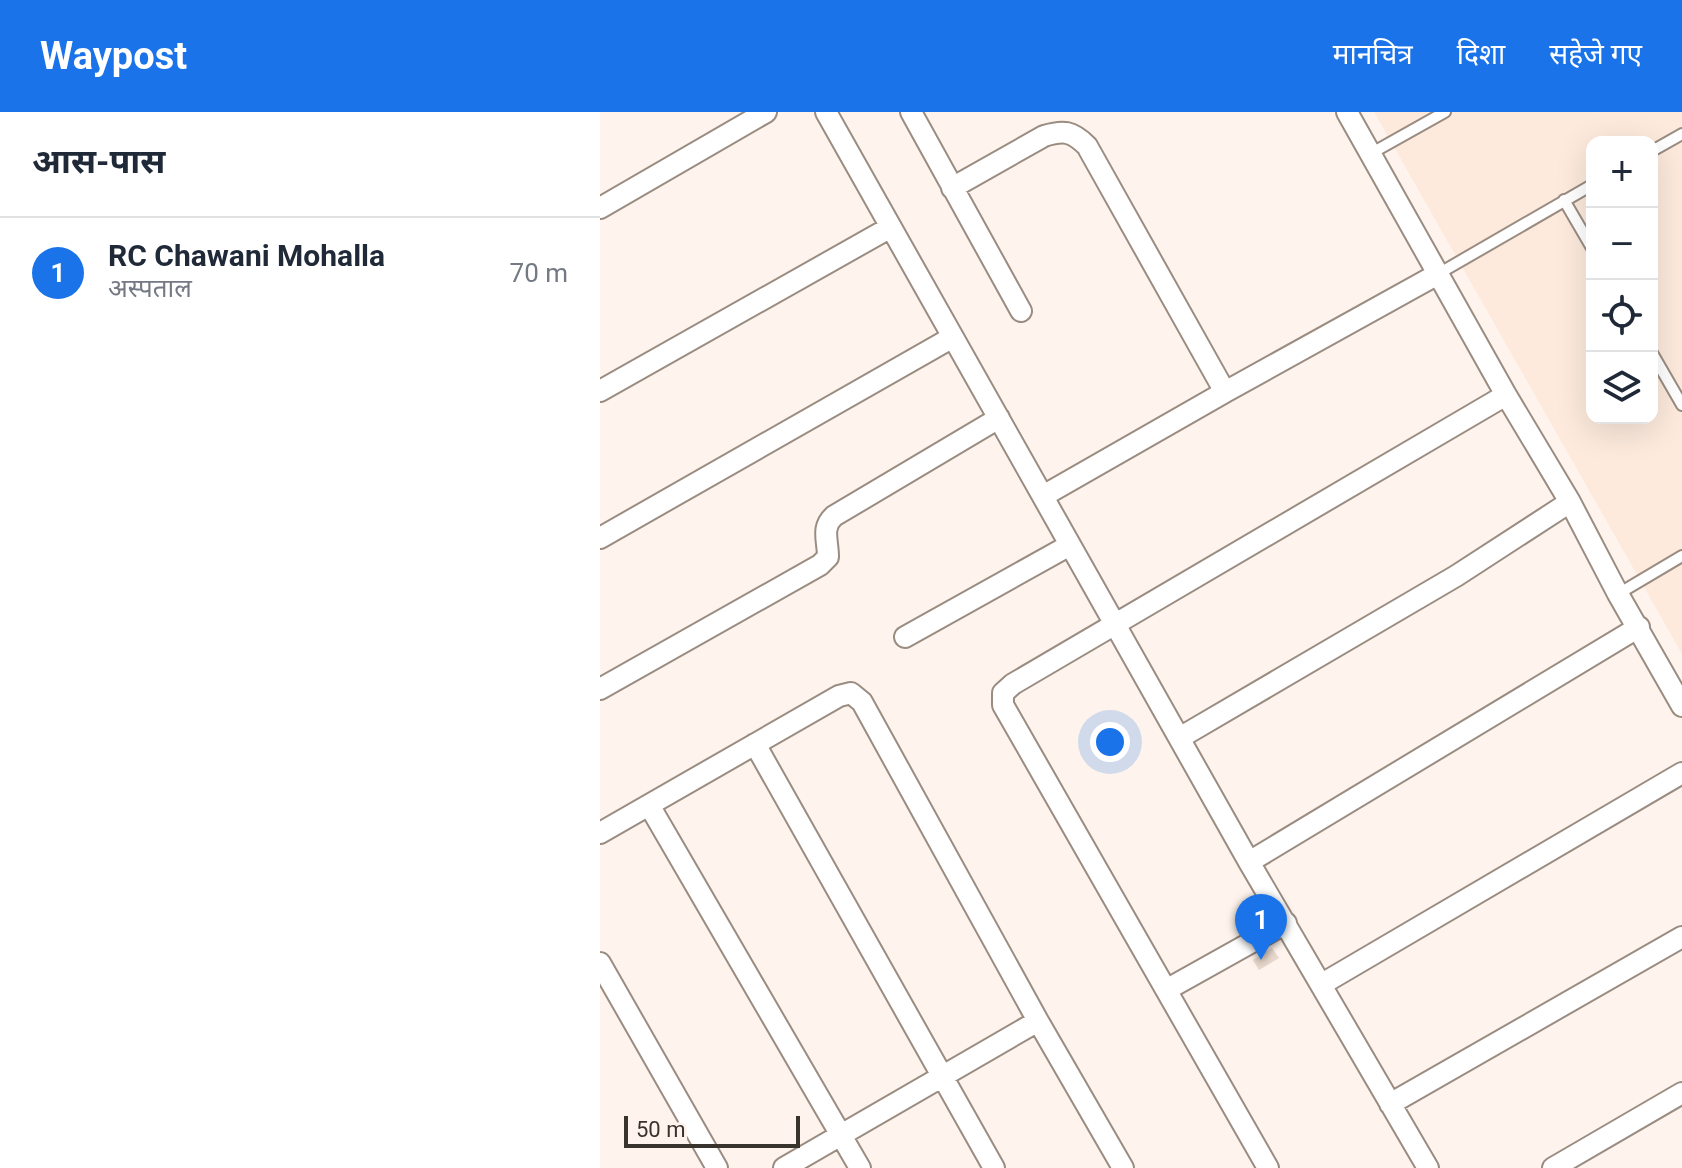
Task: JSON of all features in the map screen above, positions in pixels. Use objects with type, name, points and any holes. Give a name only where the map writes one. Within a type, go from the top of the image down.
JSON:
[{"type":"street","points":[[600,208],[766,112]]},
{"type":"street","points":[[826,112],[1249,862],[1428,1168]]},
{"type":"street","points":[[911,112],[1021,311]]},
{"type":"street","points":[[1347,112],[1681,701]]},
{"type":"street","points":[[952,188],[1044,136],[1060,131],[1074,133],[1087,146],[1225,392]]},
{"type":"street","points":[[600,391],[891,227]]},
{"type":"street","points":[[1043,496],[1438,274]]},
{"type":"street","points":[[600,538],[953,337]]},
{"type":"street","points":[[1268,1168],[1003,705],[1003,693],[1013,684],[1506,395]]},
{"type":"street","points":[[600,689],[820,565],[828,557],[825,534],[827,523],[834,516],[999,418]]},
{"type":"street","points":[[1181,737],[1456,576],[1570,502]]},
{"type":"street","points":[[905,637],[1070,545]]},
{"type":"street","points":[[1249,862],[1639,627]]},
{"type":"street","points":[[600,833],[839,696],[851,693],[862,702],[1123,1168]]},
{"type":"street","points":[[755,744],[994,1168]]},
{"type":"street","points":[[1322,984],[1682,773]]},
{"type":"street","points":[[649,805],[860,1168]]},
{"type":"street","points":[[1166,990],[1286,923]]},
{"type":"street","points":[[1390,1104],[1682,937]]},
{"type":"street","points":[[600,963],[717,1168]]},
{"type":"street","points":[[784,1168],[1038,1021]]},
{"type":"street","points":[[1553,1168],[1682,1093]]},
{"type":"lane","points":[[1370,154],[1445,112]]},
{"type":"lane","points":[[1658,148],[1682,134]]},
{"type":"lane","points":[[1438,274],[1586,188]]},
{"type":"lane","points":[[1564,200],[1586,238]]},
{"type":"lane","points":[[1658,363],[1682,405]]},
{"type":"lane","points":[[1618,594],[1682,556]]},
{"type":"shaded area","points":[[1374,112],[1682,112],[1682,654]]},
{"type":"building","points":[[1272,948],[1279,958],[1259,970],[1253,960]]},
{"type":"place","name":"RC Chawani Mohalla","points":[[1261,960]]}]
